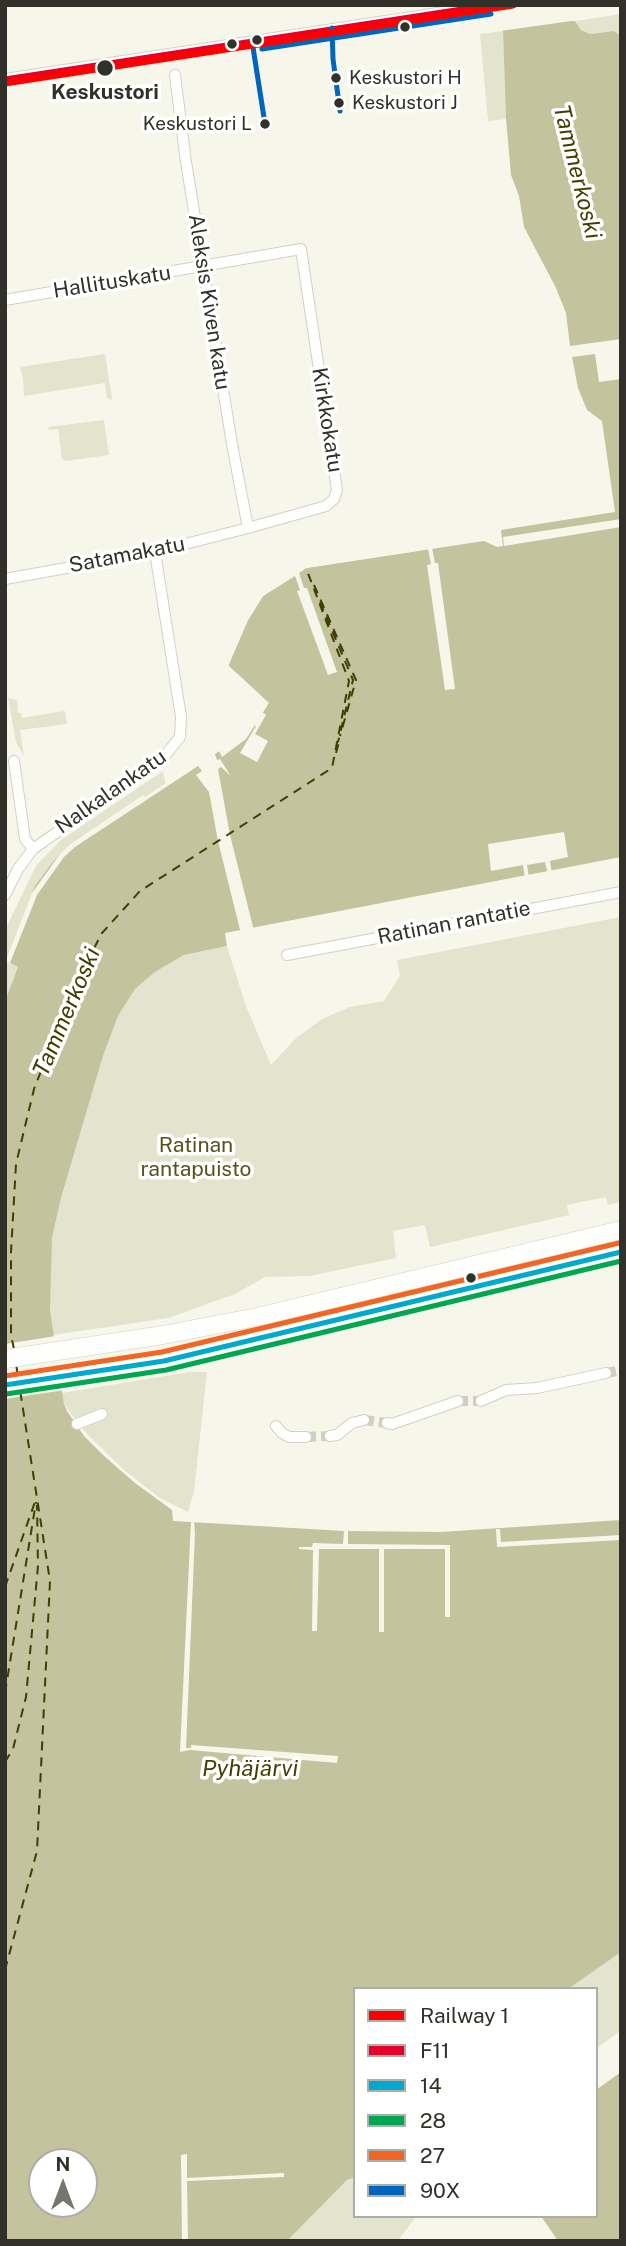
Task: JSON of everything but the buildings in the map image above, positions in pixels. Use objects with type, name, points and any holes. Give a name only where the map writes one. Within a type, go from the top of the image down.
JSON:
[{"type":"main road","points":[[5,1359],[144,1338],[257,1317],[621,1230]]},
{"type":"main road","points":[[5,1385],[147,1364],[621,1252]]},
{"type":"street","points":[[5,79],[489,5]]},
{"type":"street","name":"Aleksis Kiven katu","points":[[175,75],[203,267],[248,528]]},
{"type":"street","name":"Hallituskatu","points":[[5,300],[302,249]]},
{"type":"street","name":"Kirkkokatu","points":[[248,528],[326,506],[334,499],[337,490],[302,249]]},
{"type":"street","name":"Satamakatu","points":[[5,579],[155,552],[248,528]]},
{"type":"street","name":"Nalkalankatu","points":[[5,895],[18,869],[33,849],[163,758],[173,749],[180,737],[181,718],[155,552]]},
{"type":"street","points":[[14,761],[25,839],[33,849]]},
{"type":"street","name":"Ratinan rantatie","points":[[287,955],[621,891]]},
{"type":"street","points":[[481,1401],[506,1390],[537,1388],[606,1373]]},
{"type":"street","points":[[387,1423],[392,1424],[458,1401]]},
{"type":"street","points":[[76,1424],[102,1414]]},
{"type":"street","points":[[330,1436],[337,1435],[352,1423],[365,1420]]},
{"type":"street","points":[[276,1426],[289,1437],[306,1437]]},
{"type":"green space","points":[[621,14],[621,36],[614,31],[590,34],[581,30],[575,21]]},
{"type":"green space","points":[[503,31],[506,119],[488,121],[480,34]]},
{"type":"green space","points":[[105,354],[112,400],[107,398],[105,383],[24,396],[20,367]]},
{"type":"green space","points":[[104,420],[109,455],[66,461],[62,459],[58,429],[49,430],[48,427]]},
{"type":"green space","points":[[8,698],[17,700],[18,713],[21,713],[22,718],[65,711],[67,724],[20,730],[24,756],[16,742]]},
{"type":"green space","points":[[163,771],[166,788],[144,802],[18,967],[5,1001],[5,930],[36,866],[61,840]]},
{"type":"green space","name":"Ratinan rantapuisto","points":[[621,917],[621,1202],[608,1205],[606,1197],[567,1205],[569,1215],[430,1247],[425,1225],[393,1231],[396,1258],[309,1276],[265,1277],[235,1294],[168,1318],[53,1335],[50,1265],[52,1238],[61,1198],[103,1056],[118,1016],[135,989],[155,972],[184,955],[227,946],[246,1006],[271,1065],[295,1039],[322,1019],[350,1007],[384,1001],[400,976],[397,960]]},
{"type":"green space","points":[[190,1372],[207,1372],[194,1492],[188,1512],[160,1498],[124,1470],[84,1431],[64,1404],[62,1393]]},
{"type":"green space","points":[[621,1952],[621,2030],[598,2047],[598,1987],[571,1987]]},
{"type":"green space","points":[[353,2178],[353,2218],[415,2218],[400,2238],[397,2241],[287,2241],[347,2180]]},
{"type":"water","name":"Tammerkoski","points":[[499,5],[575,21],[581,30],[590,34],[614,31],[621,36],[621,339],[570,346],[566,313],[524,227],[519,196],[511,175],[503,31]]},
{"type":"water","name":"Pyhäjärvi","points":[[595,354],[599,382],[621,379],[621,857],[225,933],[227,946],[184,955],[155,972],[135,989],[118,1016],[103,1056],[61,1198],[52,1238],[50,1310],[67,1411],[84,1436],[104,1456],[172,1510],[173,1521],[344,1531],[441,1532],[621,1520],[621,1952],[571,1987],[353,1987],[353,2178],[347,2180],[287,2241],[5,2241],[5,1001],[18,967],[5,960],[35,886],[69,845],[141,797],[144,801],[219,751],[222,757],[246,739],[269,703],[228,665],[248,620],[263,596],[306,568],[484,541],[497,547],[503,546],[501,530],[615,512],[602,421],[587,410],[578,388],[572,357]]},
{"type":"water","points":[[621,2072],[621,2241],[558,2241],[542,2218],[598,2218],[598,2089]]},
{"type":"pier","points":[[496,5],[576,5],[579,20],[500,31]]},
{"type":"pier","points":[[621,519],[621,527],[504,546],[503,537]]},
{"type":"pier","points":[[432,548],[435,563],[438,563],[455,689],[445,690],[427,565],[431,564],[428,549]]},
{"type":"pier","points":[[406,549],[417,551],[306,568],[299,573],[337,672],[328,675],[297,591],[300,590],[295,576],[263,596],[248,620],[227,669],[225,667],[234,642],[261,593],[305,565]]},
{"type":"pier","points":[[262,712],[266,715],[255,734],[268,741],[257,762],[240,753]]},
{"type":"pier","points":[[218,748],[219,751],[215,754],[217,760],[220,759],[231,776],[221,767],[218,769],[230,835],[254,931],[241,934],[209,792],[196,775],[202,771],[198,766],[64,857],[37,895],[10,963],[5,961],[32,893],[69,845]]},
{"type":"pier","points":[[564,832],[568,857],[550,861],[552,874],[548,874],[545,862],[527,865],[529,878],[525,879],[523,865],[491,871],[488,844]]},
{"type":"pier","points":[[56,1336],[65,1390],[5,1399],[5,1344]]},
{"type":"pier","points":[[191,1521],[194,1521],[195,1533],[186,1748],[191,1748],[191,1745],[338,1756],[337,1763],[190,1750],[180,1752]]},
{"type":"pier","points":[[496,1529],[500,1529],[501,1542],[621,1535],[621,1540],[497,1547]]},
{"type":"pier","points":[[344,1531],[348,1531],[348,1544],[450,1545],[450,1617],[445,1617],[445,1549],[384,1549],[384,1632],[379,1632],[379,1549],[319,1549],[317,1631],[312,1631],[313,1550],[299,1547],[312,1547],[313,1543],[343,1544]]},
{"type":"pier","points":[[187,2154],[187,2178],[284,2173],[284,2177],[187,2181],[188,2241],[182,2241],[181,2155]]},
{"type":"ferry route","points":[[14,1349],[11,1335],[11,1252],[16,1164],[34,1089],[75,985],[102,933],[140,891],[332,768],[349,681],[306,568]]},
{"type":"ferry route","points":[[314,585],[356,680],[340,736]]},
{"type":"ferry route","points":[[320,602],[353,680],[338,742]]},
{"type":"ferry route","points":[[336,753],[339,742]]},
{"type":"ferry route","points":[[16,1364],[18,1376]]},
{"type":"ferry route","points":[[5,1970],[37,1851],[50,1581],[20,1390]]},
{"type":"ferry route","points":[[5,1587],[36,1499]]},
{"type":"ferry route","points":[[5,1693],[36,1502]]},
{"type":"ferry route","points":[[5,1762],[13,1749],[26,1697],[38,1566],[37,1505]]},
{"type":"tunnel","points":[[606,1373],[621,1370]]},
{"type":"tunnel","points":[[458,1401],[481,1401]]},
{"type":"tunnel","points":[[364,1420],[387,1423]]},
{"type":"tunnel","points":[[306,1437],[330,1436]]},
{"type":"rail line","name":"1","points":[[5,83],[513,5]]},
{"type":"transit line","name":"F11","points":[[5,79],[488,5]]},
{"type":"transit line","name":"90X","points":[[262,49],[491,14]]},
{"type":"transit line","name":"90X","points":[[332,28],[340,111]]},
{"type":"transit line","name":"90X","points":[[252,41],[265,124]]},
{"type":"transit line","name":"27","points":[[5,1376],[162,1352],[619,1243]]},
{"type":"transit line","name":"14","points":[[5,1385],[164,1361],[621,1252]]},
{"type":"transit line","name":"28","points":[[6,1394],[166,1370],[621,1261]]},
{"type":"place","name":"Keskustori","points":[[105,68]]},
{"type":"place","name":"Keskustori H","points":[[336,78]]},
{"type":"place","name":"Keskustori J","points":[[339,103]]},
{"type":"place","name":"Keskustori L","points":[[265,124]]}]
